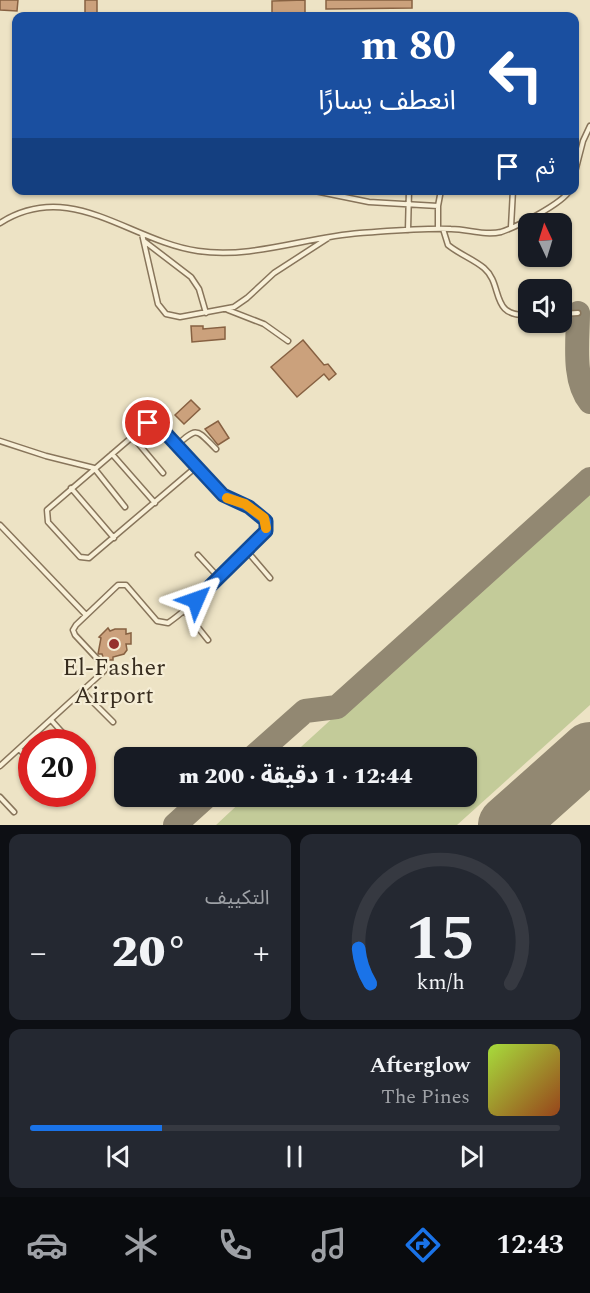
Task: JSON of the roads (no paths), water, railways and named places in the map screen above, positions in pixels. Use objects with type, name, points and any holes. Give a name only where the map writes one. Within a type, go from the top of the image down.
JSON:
[{"type":"lane","points":[[579,157],[590,126]]},
{"type":"lane","points":[[335,195],[369,202],[438,206]]},
{"type":"lane","points":[[408,230],[410,195]]},
{"type":"lane","points":[[440,195],[438,206],[440,229],[448,245],[487,271],[502,306],[513,314],[518,314]]},
{"type":"lane","points":[[511,228],[513,195]]},
{"type":"lane","points":[[0,222],[14,214],[35,207],[92,212],[179,247],[216,253],[254,250],[358,233],[440,229],[488,233],[511,228],[557,204],[565,195]]},
{"type":"lane","points":[[141,233],[158,304],[161,310],[173,317],[227,310],[241,303],[274,273],[330,237]]},
{"type":"lane","points":[[143,241],[191,277],[199,289],[206,313]]},
{"type":"lane","points":[[227,310],[264,324],[288,341]]},
{"type":"lane","points":[[572,313],[578,313]]},
{"type":"lane","points":[[41,729],[104,671],[105,668],[73,633],[74,627],[122,583],[161,623],[168,622],[219,578],[266,531],[266,521],[249,507],[223,495],[155,423],[146,425],[132,436],[47,510],[48,522],[83,558],[91,556],[196,467]]},
{"type":"lane","points":[[176,446],[195,431],[201,433],[216,450]]},
{"type":"lane","points":[[132,436],[163,473]]},
{"type":"lane","points":[[0,441],[94,468],[125,507]]},
{"type":"lane","points":[[112,454],[155,503]]},
{"type":"lane","points":[[71,488],[114,538]]},
{"type":"lane","points":[[0,525],[86,615]]},
{"type":"lane","points":[[247,551],[270,578]]},
{"type":"lane","points":[[198,555],[219,578]]},
{"type":"lane","points":[[184,610],[208,640]]},
{"type":"lane","points":[[82,691],[113,722]]},
{"type":"lane","points":[[51,720],[59,729]]},
{"type":"lane","points":[[0,766],[18,750]]},
{"type":"lane","points":[[0,797],[14,812]]},
{"type":"place","name":"El-Fasher Airport","points":[[114,644]]}]
